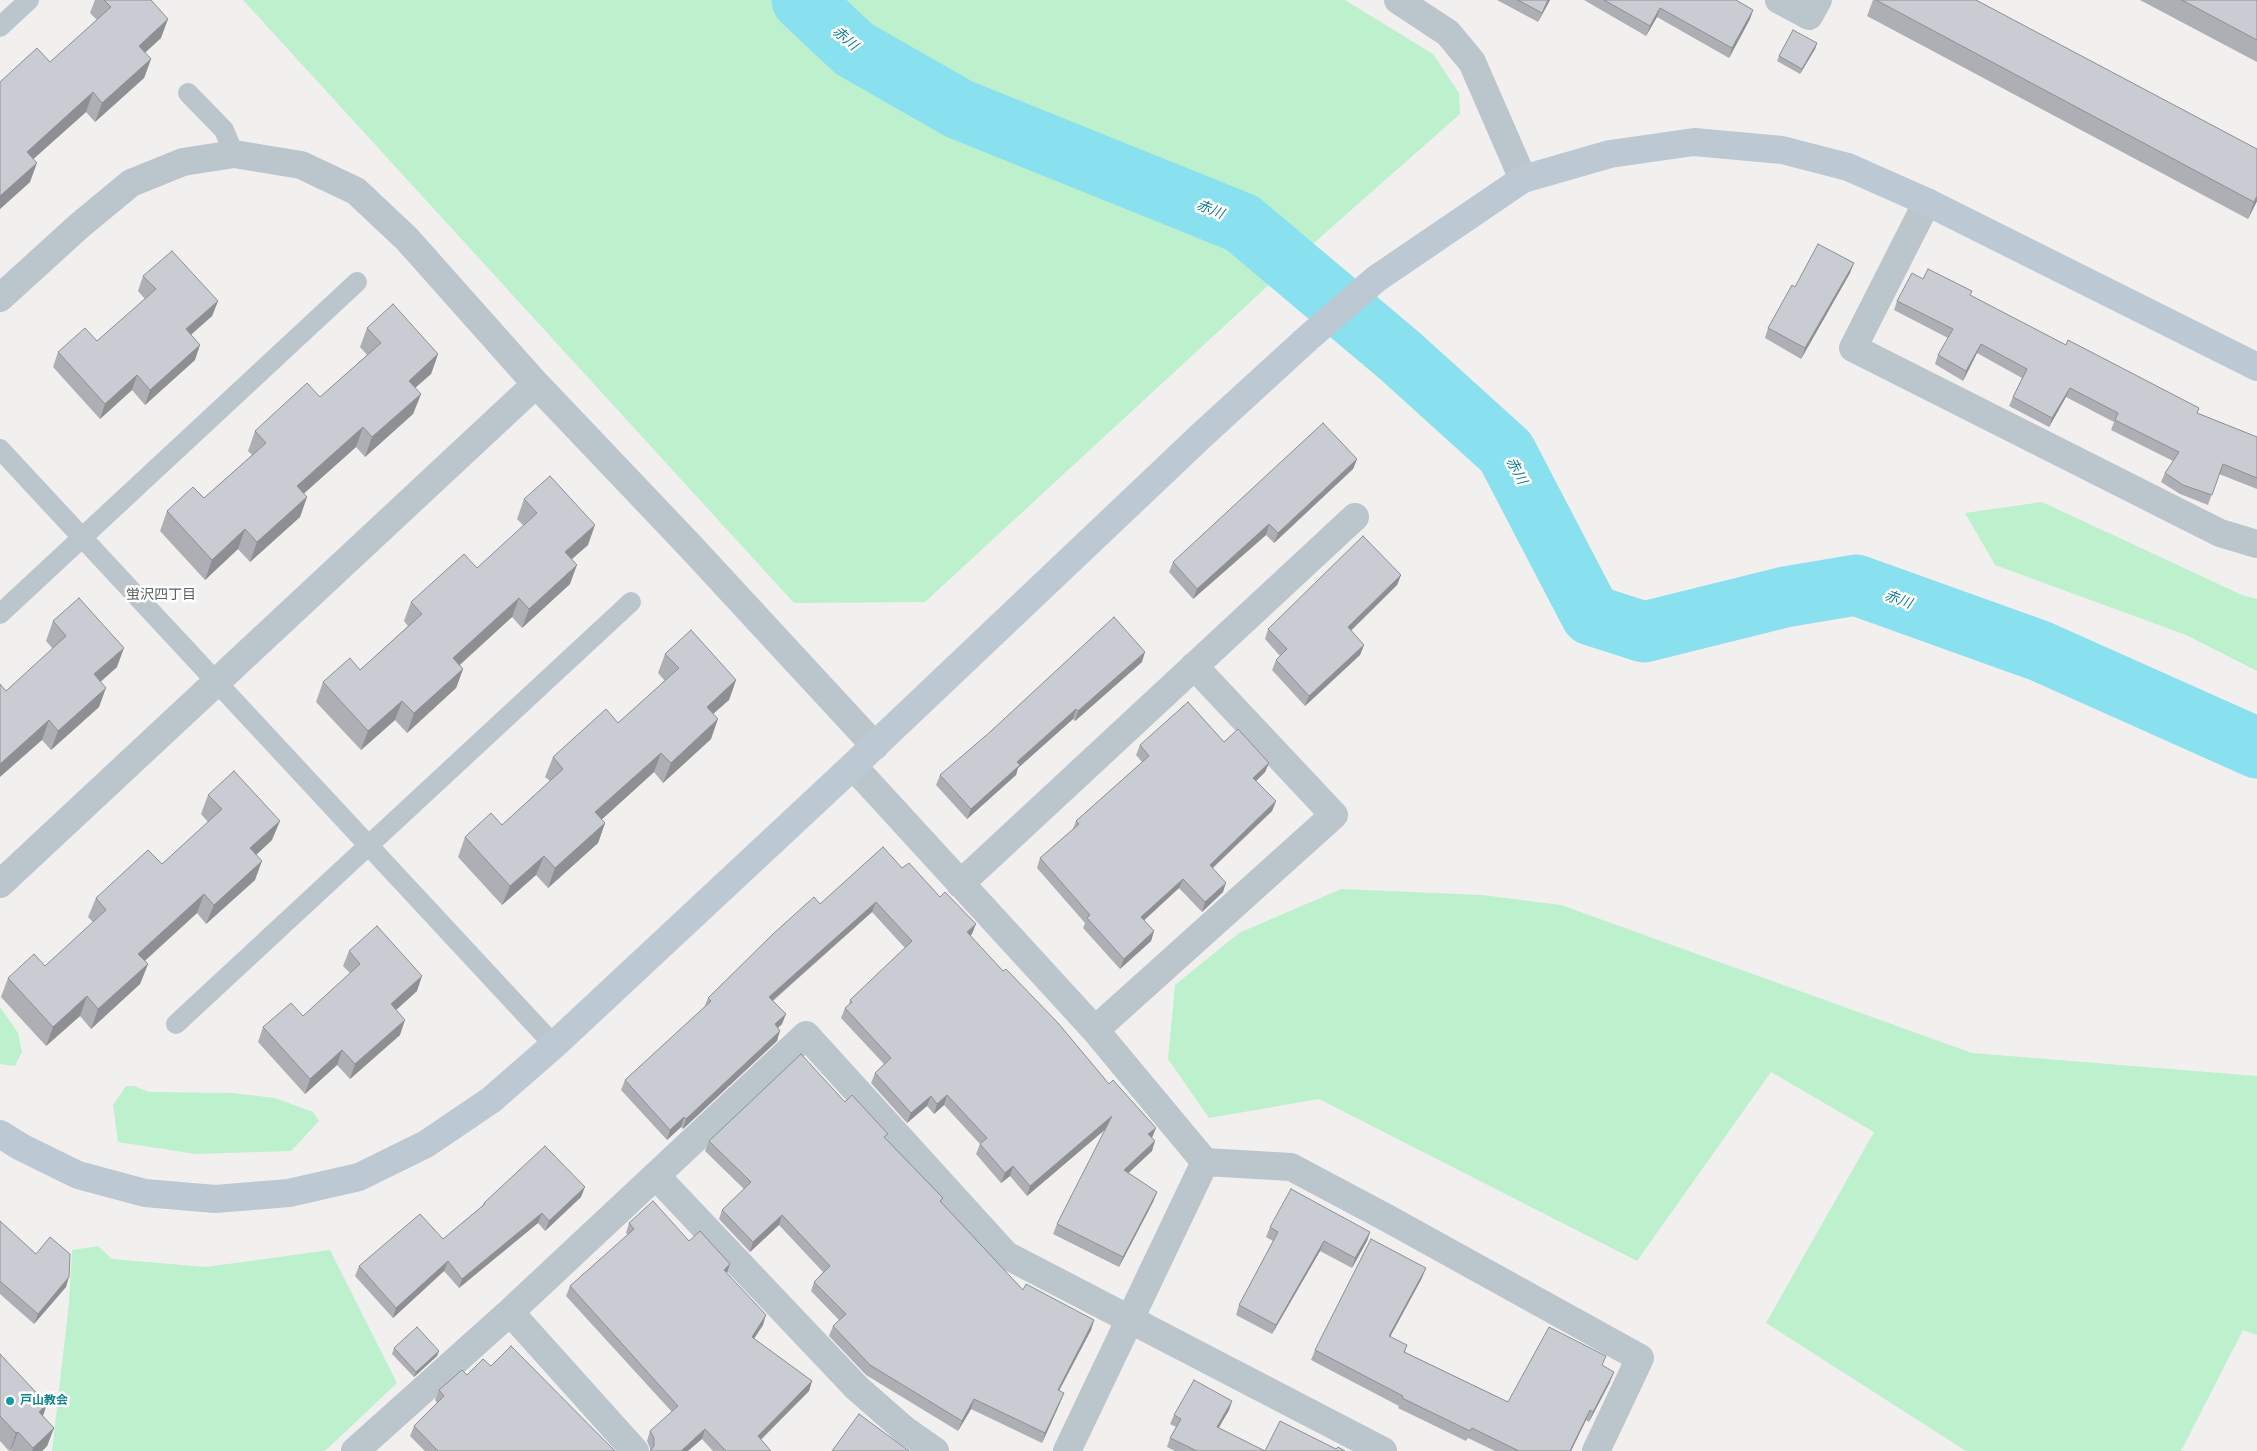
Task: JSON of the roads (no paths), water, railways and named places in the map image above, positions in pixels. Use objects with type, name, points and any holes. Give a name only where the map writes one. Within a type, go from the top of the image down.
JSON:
[{"type":"street","points":[[1398,0],[1448,33],[1472,62],[1523,179]]},
{"type":"street","points":[[1779,0],[1809,16],[1818,0]]},
{"type":"street","points":[[0,1134],[21,1147],[78,1175],[145,1193],[215,1199],[289,1193],[359,1176],[426,1144],[491,1100],[554,1045],[875,746],[1202,435],[1308,338],[1376,279],[1523,179],[1610,154],[1694,142],[1782,150],[1848,167],[1927,202],[2257,367]]},
{"type":"street","points":[[0,298],[79,226],[131,183],[183,162],[234,154],[301,164],[356,191],[407,239],[536,384],[691,547],[875,746]]},
{"type":"street","points":[[1927,202],[1853,348],[2220,533],[2257,544]]},
{"type":"street","points":[[0,884],[536,384]]},
{"type":"street","points":[[960,884],[1355,517]]},
{"type":"street","points":[[1095,1030],[1334,815],[1194,666]]},
{"type":"street","points":[[853,766],[1095,1030],[1205,1162],[1291,1167],[1640,1358],[1596,1451]]},
{"type":"street","points":[[362,1449],[806,1036],[1006,1255],[1383,1451]]},
{"type":"street","points":[[1067,1451],[1205,1162]]},
{"type":"street","points":[[656,1176],[857,1388],[905,1430],[935,1451]]},
{"type":"street","points":[[510,1312],[635,1451]]},
{"type":"lane","points":[[0,27],[29,0]]},
{"type":"lane","points":[[188,93],[224,130],[234,154]]},
{"type":"lane","points":[[0,614],[357,282]]},
{"type":"lane","points":[[0,449],[554,1045]]},
{"type":"lane","points":[[176,1024],[631,602]]},
{"type":"waterway","name":"赤川","points":[[802,0],[854,49],[959,109],[1242,223],[1400,356],[1506,452],[1591,615],[1644,632],[1785,597],[1856,585],[2040,651],[2257,748]]},
{"type":"place","name":"戸山教会","points":[[10,1401]]},
{"type":"district","name":"蛍沢四丁目","points":[[161,595]]}]
